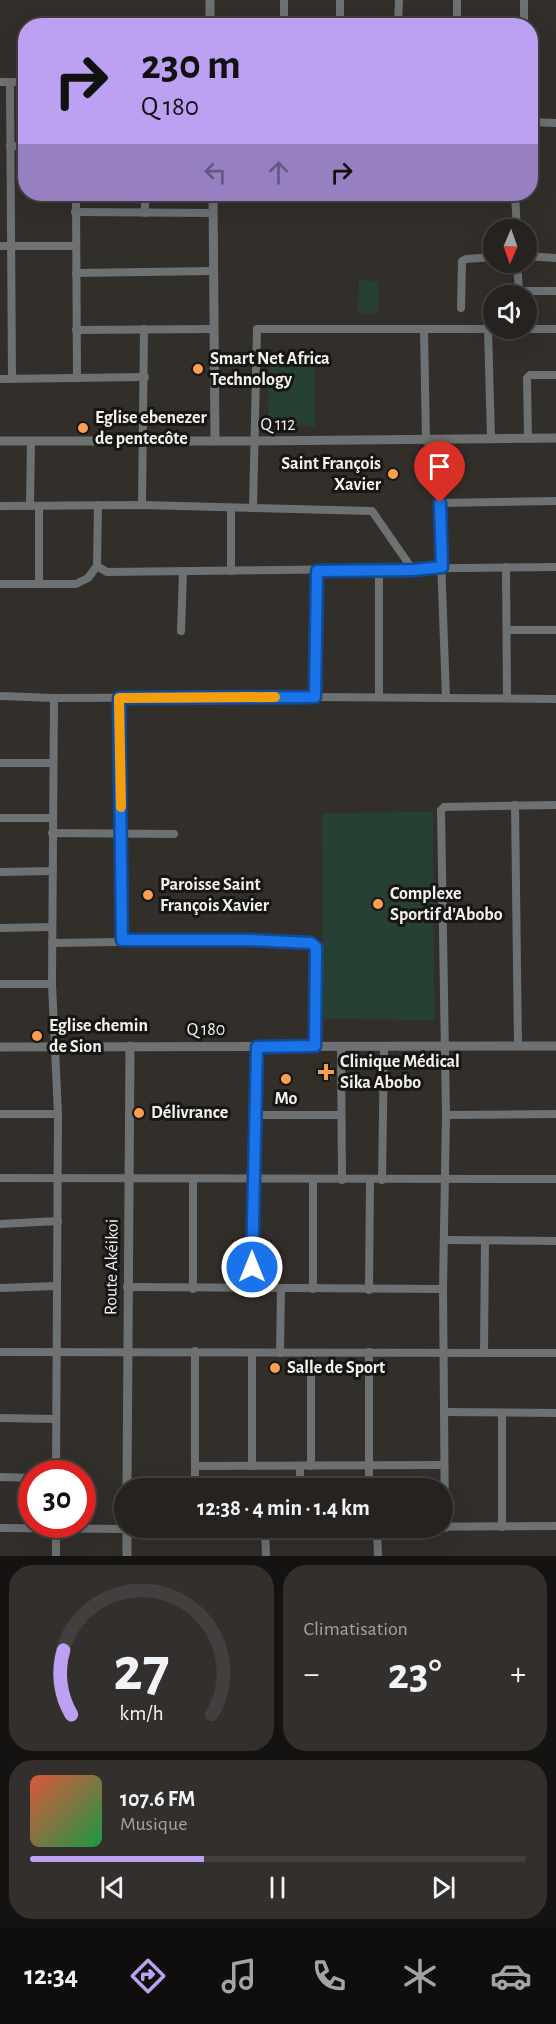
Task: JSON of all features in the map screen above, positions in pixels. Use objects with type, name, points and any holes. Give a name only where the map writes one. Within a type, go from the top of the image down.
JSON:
[{"type":"street","points":[[210,0],[210,18]]},
{"type":"street","points":[[284,0],[284,18]]},
{"type":"street","points":[[340,0],[340,18]]},
{"type":"street","points":[[398,18],[399,0]]},
{"type":"street","points":[[457,0],[457,18]]},
{"type":"street","points":[[524,0],[524,18]]},
{"type":"street","points":[[0,82],[18,82]]},
{"type":"street","points":[[10,82],[12,378]]},
{"type":"street","points":[[538,122],[556,123]]},
{"type":"street","points":[[10,146],[18,146]]},
{"type":"street","points":[[76,201],[76,378]]},
{"type":"street","points":[[145,201],[145,213]]},
{"type":"street","points":[[213,201],[215,441]]},
{"type":"street","points":[[515,201],[516,219]]},
{"type":"street","points":[[75,212],[213,213]]},
{"type":"street","points":[[0,246],[75,246]]},
{"type":"street","points":[[537,257],[556,258]]},
{"type":"street","points":[[461,308],[462,261],[483,258]]},
{"type":"street","points":[[76,273],[212,271]]},
{"type":"street","points":[[518,273],[519,291],[556,291]]},
{"type":"street","points":[[76,330],[213,328]]},
{"type":"street","points":[[253,508],[257,329],[483,328]]},
{"type":"street","points":[[537,328],[555,328]]},
{"type":"street","points":[[142,505],[144,329]]},
{"type":"street","points":[[424,330],[426,441]]},
{"type":"street","points":[[488,339],[490,439]]},
{"type":"street","points":[[528,439],[527,378],[530,375],[556,375]]},
{"type":"street","points":[[0,379],[145,377]]},
{"type":"street","name":"Q 112","points":[[0,441],[426,441],[556,438]]},
{"type":"street","points":[[442,440],[440,503],[446,698]]},
{"type":"street","points":[[30,506],[31,441]]},
{"type":"street","points":[[440,503],[556,501]]},
{"type":"street","points":[[0,584],[84,582],[97,566],[98,505]]},
{"type":"street","points":[[0,506],[142,505],[372,511],[413,570]]},
{"type":"street","points":[[39,506],[39,584]]},
{"type":"street","points":[[231,508],[231,571]]},
{"type":"street","points":[[97,566],[106,572],[556,567]]},
{"type":"street","points":[[506,567],[507,698]]},
{"type":"street","points":[[379,569],[379,698]]},
{"type":"street","points":[[181,631],[183,571]]},
{"type":"street","points":[[315,697],[317,571]]},
{"type":"street","points":[[507,630],[556,630]]},
{"type":"street","points":[[0,696],[556,699]]},
{"type":"street","points":[[54,698],[52,984],[58,1114],[56,1460]]},
{"type":"street","points":[[119,698],[122,940]]},
{"type":"street","points":[[0,763],[53,763]]},
{"type":"street","points":[[515,805],[518,1046]]},
{"type":"street","points":[[444,1478],[443,1289],[446,1115],[441,810],[444,807],[556,805]]},
{"type":"street","points":[[0,818],[52,818]]},
{"type":"street","points":[[52,833],[174,834]]},
{"type":"street","points":[[0,872],[53,871]]},
{"type":"street","points":[[0,928],[52,927]]},
{"type":"street","points":[[52,943],[122,940],[249,940],[314,943],[316,947],[315,1046]]},
{"type":"street","points":[[0,984],[52,984]]},
{"type":"street","points":[[341,1046],[342,1180]]},
{"type":"street","points":[[382,1180],[384,1046]]},
{"type":"street","name":"Q 180","points":[[0,1047],[556,1046]]},
{"type":"street","name":"Route Akéikoi","points":[[127,1478],[130,1047]]},
{"type":"street","points":[[252,1288],[252,1180],[257,1047]]},
{"type":"street","points":[[0,1114],[58,1114]]},
{"type":"street","points":[[446,1115],[556,1114]]},
{"type":"street","points":[[255,1115],[341,1115]]},
{"type":"street","points":[[0,1178],[556,1179]]},
{"type":"street","points":[[193,1179],[193,1289]]},
{"type":"street","points":[[313,1180],[313,1289]]},
{"type":"street","points":[[369,1290],[370,1180]]},
{"type":"street","points":[[0,1224],[57,1221]]},
{"type":"street","points":[[445,1240],[556,1241]]},
{"type":"street","points":[[484,1353],[485,1241]]},
{"type":"street","points":[[0,1288],[56,1286]]},
{"type":"street","points":[[127,1287],[443,1289]]},
{"type":"street","points":[[280,1353],[281,1289]]},
{"type":"street","points":[[0,1352],[556,1353]]},
{"type":"street","points":[[195,1352],[195,1478]]},
{"type":"street","points":[[369,1352],[369,1478]]},
{"type":"street","points":[[252,1353],[252,1466]]},
{"type":"street","points":[[311,1353],[311,1466]]},
{"type":"street","points":[[444,1412],[556,1413]]},
{"type":"street","points":[[502,1413],[502,1527]]},
{"type":"street","points":[[0,1418],[56,1419]]},
{"type":"street","points":[[195,1466],[444,1465]]},
{"type":"street","points":[[300,1466],[300,1478]]},
{"type":"street","points":[[0,1478],[18,1478]]},
{"type":"street","points":[[453,1528],[556,1526]]},
{"type":"street","points":[[0,1528],[18,1527]]},
{"type":"street","points":[[96,1527],[114,1528]]},
{"type":"street","points":[[56,1538],[56,1556]]},
{"type":"street","points":[[127,1538],[127,1556]]},
{"type":"street","points":[[265,1538],[266,1556]]},
{"type":"street","points":[[377,1538],[378,1556]]},
{"type":"green space","points":[[359,280],[378,281],[378,314],[358,314]]},
{"type":"green space","points":[[269,357],[315,357],[315,426],[268,425]]},
{"type":"green space","name":"Complexe Sportif d'Abobo","points":[[433,812],[434,1020],[323,1019],[322,813]]},
{"type":"slow traffic","points":[[121,807],[119,698],[275,697]]},
{"type":"place","name":"Smart Net Africa Technology","points":[[198,369]]},
{"type":"place","name":"Eglise ebenezer de pentecôte","points":[[83,428]]},
{"type":"place","name":"Saint François Xavier","points":[[393,474]]},
{"type":"place","name":"Paroisse Saint François Xavier","points":[[148,895]]},
{"type":"place","name":"Complexe Sportif d'Abobo","points":[[378,904]]},
{"type":"place","name":"Eglise chemin de Sion","points":[[37,1036]]},
{"type":"place","name":"Clinique Médical Sika Abobo","points":[[326,1072]]},
{"type":"place","name":"Mo","points":[[286,1079]]},
{"type":"place","name":"Délivrance","points":[[139,1113]]},
{"type":"place","name":"Salle de Sport","points":[[275,1368]]},
{"type":"route","points":[[252,1267],[252,1180],[257,1047],[315,1046],[316,947],[314,943],[249,940],[122,940],[119,698],[315,697],[317,571],[413,570],[442,567],[440,503]]}]
